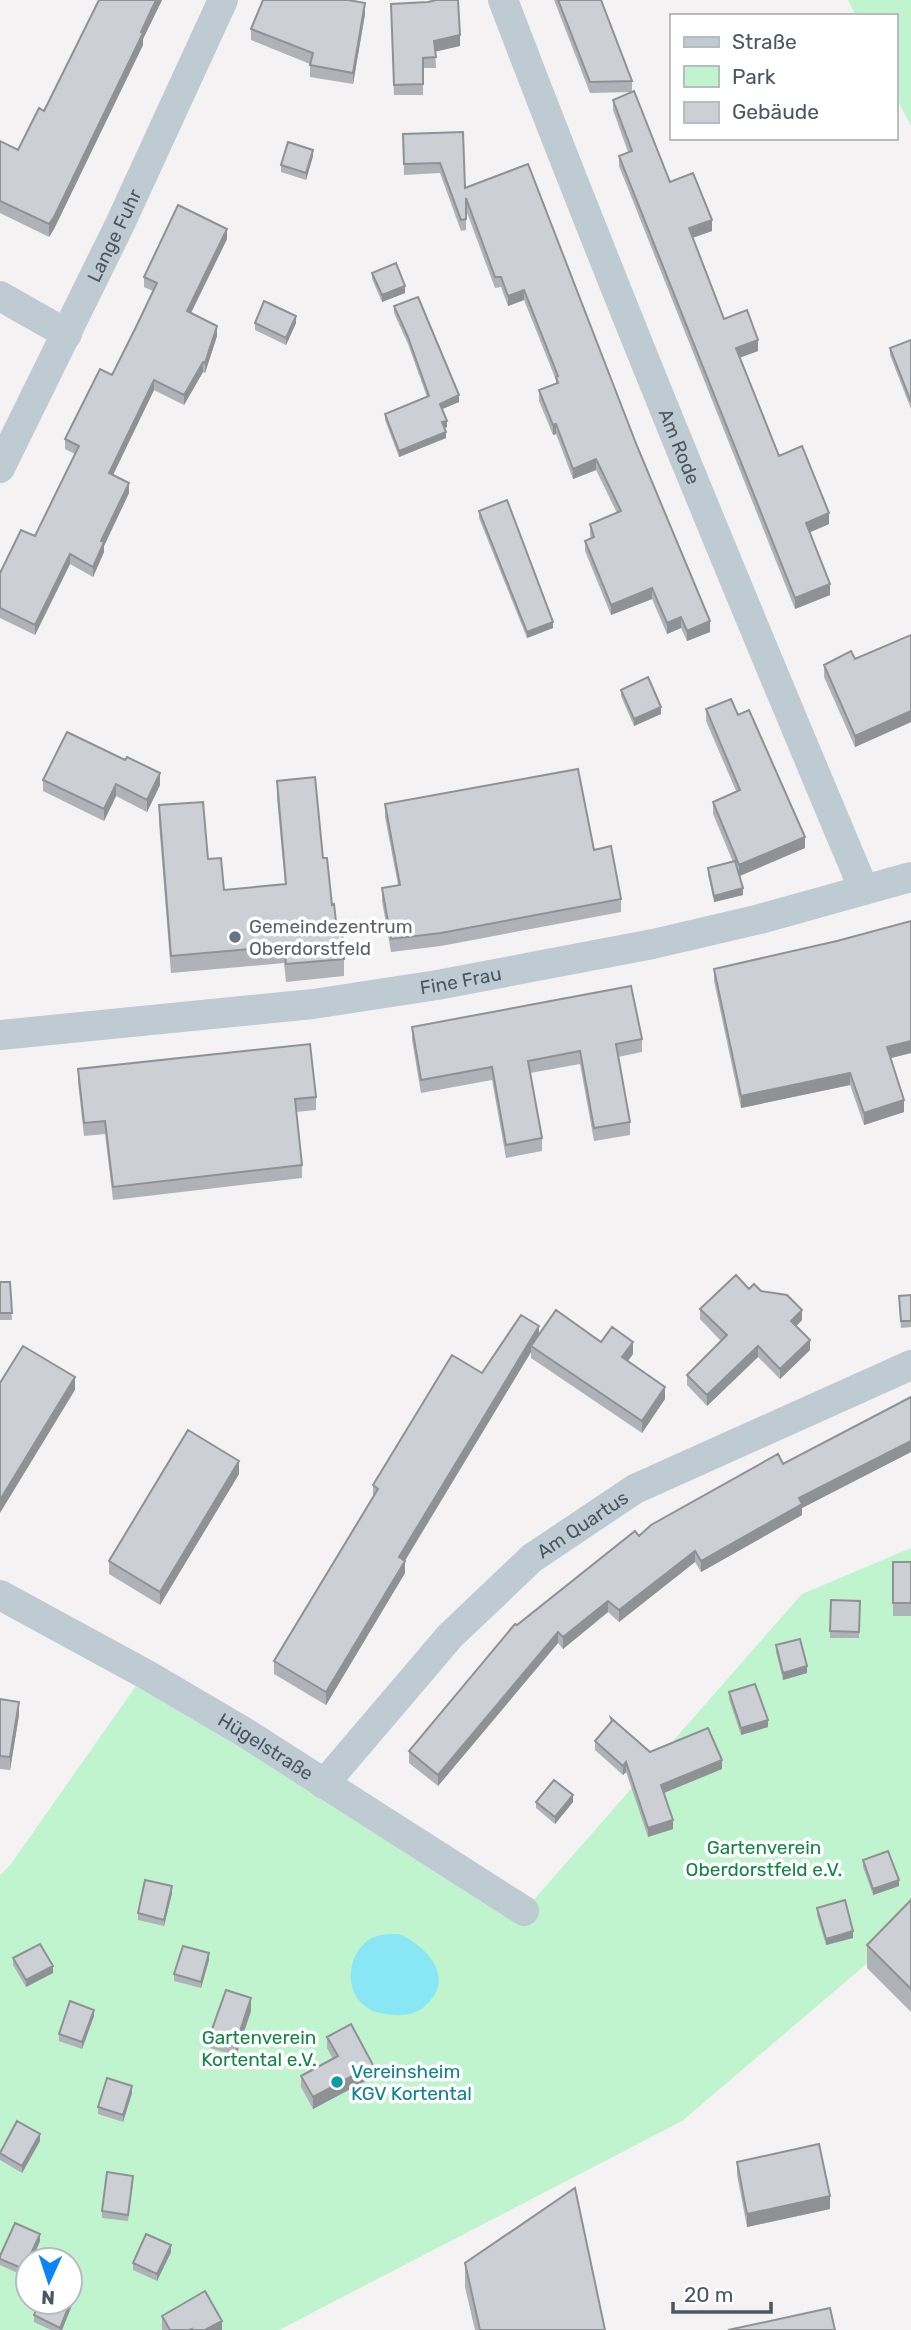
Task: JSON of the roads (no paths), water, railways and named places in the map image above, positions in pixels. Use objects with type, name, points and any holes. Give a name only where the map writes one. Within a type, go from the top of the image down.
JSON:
[{"type":"street","name":"Lange Fuhr","points":[[0,468],[67,334],[223,0]]},
{"type":"street","name":"Am Rode","points":[[503,0],[561,152],[864,890]]},
{"type":"street","points":[[0,296],[67,334]]},
{"type":"street","name":"Fine Frau","points":[[0,1035],[313,1004],[437,985],[653,944],[760,919],[911,877]]},
{"type":"street","name":"Am Quartus","points":[[324,1784],[450,1636],[532,1558],[624,1494],[911,1364]]},
{"type":"street","name":"Hügelstraße","points":[[0,1595],[169,1687],[244,1732],[524,1911]]},
{"type":"water","points":[[399,1934],[428,1955],[435,1965],[439,1985],[434,1996],[419,2010],[403,2015],[379,2013],[357,1998],[353,1989],[351,1968],[360,1948],[367,1941],[380,1935]]},
{"type":"place","name":"Gemeindezentrum Oberdorstfeld","points":[[235,937]]},
{"type":"place","name":"Vereinsheim KGV Kortental","points":[[337,2082]]},
{"type":"park label","name":"Gartenverein Oberdorstfeld e.V.","points":[[764,1858]]},
{"type":"park label","name":"Gartenverein Kortental e.V.","points":[[259,2048]]}]
